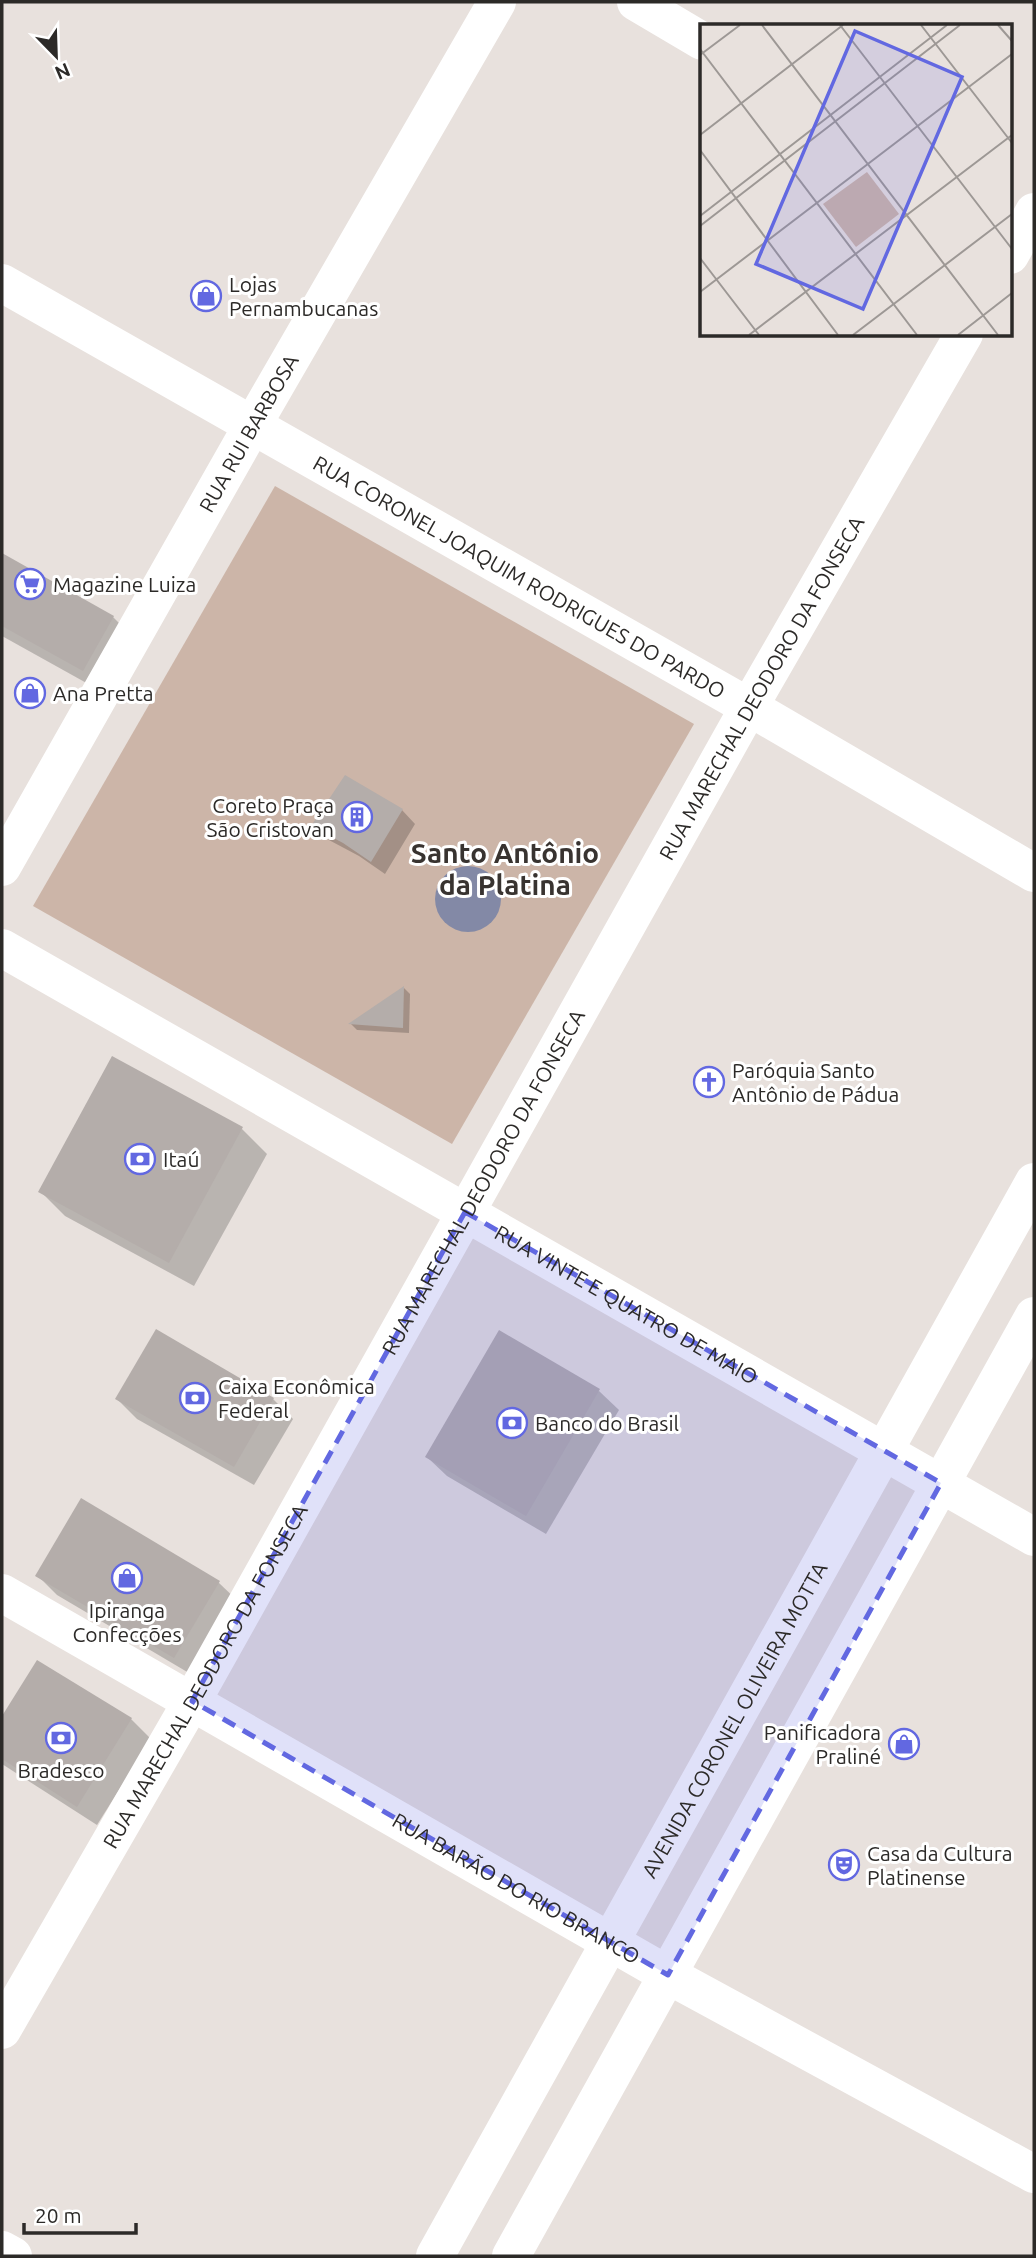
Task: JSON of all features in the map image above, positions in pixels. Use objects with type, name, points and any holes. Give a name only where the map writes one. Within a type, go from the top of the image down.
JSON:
[{"type":"street","name":"RUA RUI BARBOSA","points":[[2,867],[497,2]]},
{"type":"street","points":[[636,2],[700,40]]},
{"type":"street","name":"RUA CORONEL JOAQUIM RODRIGUES DO PARDO","points":[[2,283],[748,707],[1034,873]]},
{"type":"street","name":"RUA MARECHAL DEODORO DA FONSECA","points":[[2,2029],[182,1721],[748,707],[963,336]]},
{"type":"street","name":"RUA VINTE E QUATRO DE MAIO","points":[[2,948],[1034,1536]]},
{"type":"street","name":"AVENIDA CORONEL OLIVEIRA MOTTA","points":[[435,2256],[1034,1182]]},
{"type":"street","points":[[511,2256],[1034,1317]]},
{"type":"street","name":"RUA BARÃO DO RIO BRANCO","points":[[2,1594],[182,1721],[610,1942],[1034,2174]]},
{"type":"street","points":[[2,2250],[13,2256]]},
{"type":"highlighted area","points":[[465,1212],[941,1483],[668,1975],[192,1701]]},
{"type":"shaded area","points":[[275,486],[694,724],[452,1144],[33,906]]},
{"type":"water","points":[[468,866],[481,869],[491,876],[498,886],[501,899],[498,912],[491,922],[481,929],[468,932],[455,929],[445,922],[438,912],[435,899],[438,886],[445,876],[455,869]]},
{"type":"building","name":"Magazine Luiza","points":[[2,553],[114,616],[83,671],[2,626]]},
{"type":"building","name":"Coreto Praça São Cristovan","points":[[345,775],[403,809],[371,862],[311,826]]},
{"type":"building","points":[[404,986],[403,1028],[348,1024]]},
{"type":"building","name":"Itaú","points":[[112,1056],[243,1127],[169,1263],[38,1192]]},
{"type":"building","name":"Caixa Econômica Federal","points":[[156,1329],[274,1398],[234,1467],[115,1399]]},
{"type":"building","name":"Banco do Brasil","points":[[499,1330],[600,1389],[526,1516],[425,1457]]},
{"type":"building","name":"Ipiranga Confecções","points":[[81,1498],[220,1581],[174,1658],[35,1576]]},
{"type":"building","name":"Bradesco","points":[[37,1660],[132,1718],[77,1807],[2,1759],[2,1716]]},
{"type":"place","name":"Lojas Pernambucanas","points":[[206,296]]},
{"type":"place","name":"Magazine Luiza","points":[[30,584]]},
{"type":"place","name":"Ana Pretta","points":[[30,693]]},
{"type":"place","name":"Coreto Praça São Cristovan","points":[[357,817]]},
{"type":"place","name":"Paróquia Santo Antônio de Pádua","points":[[709,1082]]},
{"type":"place","name":"Itaú","points":[[140,1159]]},
{"type":"place","name":"Caixa Econômica Federal","points":[[195,1398]]},
{"type":"place","name":"Banco do Brasil","points":[[512,1423]]},
{"type":"place","name":"Ipiranga Confecções","points":[[127,1578]]},
{"type":"place","name":"Bradesco","points":[[61,1738]]},
{"type":"place","name":"Panificadora Praliné","points":[[904,1744]]},
{"type":"place","name":"Casa da Cultura Platinense","points":[[844,1865]]},
{"type":"district","name":"Santo Antônio da Platina","points":[[505,868]]}]
